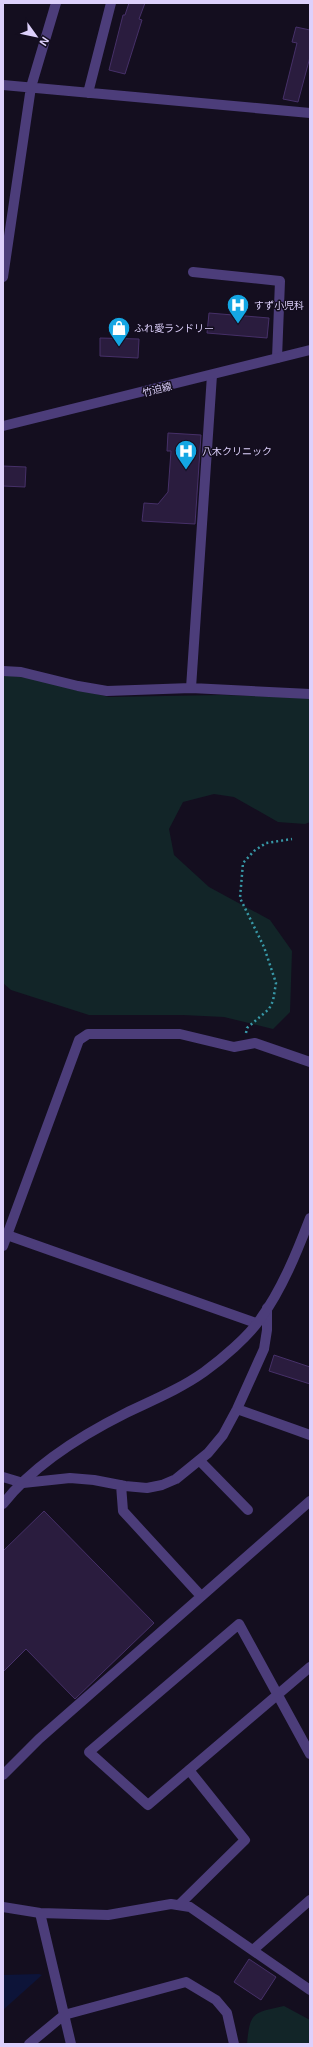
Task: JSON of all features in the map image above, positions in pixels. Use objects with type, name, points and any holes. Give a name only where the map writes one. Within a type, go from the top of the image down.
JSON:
[{"type":"street","points":[[3,277],[31,87],[56,3]]},
{"type":"street","points":[[88,93],[111,3]]},
{"type":"street","points":[[3,85],[310,113]]},
{"type":"street","points":[[193,272],[280,281],[277,358]]},
{"type":"street","name":"竹迫線","points":[[3,426],[310,350]]},
{"type":"street","points":[[191,688],[212,375]]},
{"type":"street","points":[[3,671],[22,672],[78,686],[107,691],[191,688],[310,694]]},
{"type":"street","points":[[3,1246],[79,1040],[88,1034],[175,1034],[234,1047],[255,1043],[310,1062]]},
{"type":"street","points":[[3,1504],[39,1468],[80,1439],[167,1394],[204,1372],[241,1340],[267,1308],[290,1268],[310,1218]]},
{"type":"street","points":[[7,1236],[256,1323]]},
{"type":"street","points":[[3,1477],[23,1483],[70,1478],[147,1488],[162,1485],[176,1479],[200,1461],[223,1435],[237,1409],[264,1349],[267,1330],[267,1308]]},
{"type":"street","points":[[237,1409],[310,1435]]},
{"type":"street","points":[[200,1461],[248,1510]]},
{"type":"street","points":[[121,1485],[124,1511],[201,1596]]},
{"type":"street","points":[[3,1775],[39,1739],[310,1501]]},
{"type":"street","points":[[310,1666],[278,1694],[148,1805],[89,1752],[239,1624],[278,1694],[310,1754]]},
{"type":"street","points":[[180,1904],[245,1840],[189,1770]]},
{"type":"street","points":[[253,1950],[310,1900]]},
{"type":"street","points":[[3,1907],[40,1913],[108,1915],[171,1904],[180,1904],[197,1910],[310,1990]]},
{"type":"street","points":[[40,1913],[71,2044]]},
{"type":"street","points":[[29,2044],[64,2014],[186,1982],[216,2000],[227,2013],[231,2043]]},
{"type":"path","points":[[244,1046],[247,1028],[269,1010],[273,1001],[276,983],[264,947],[240,898],[244,863],[254,851],[266,843],[292,839]]},
{"type":"green space","points":[[3,675],[29,678],[109,697],[222,695],[310,698],[310,822],[305,824],[278,822],[234,797],[214,794],[183,802],[169,829],[174,855],[209,887],[270,920],[292,951],[290,1012],[273,1029],[224,1017],[183,1015],[89,1015],[11,990],[3,983]]},
{"type":"green space","points":[[284,2006],[310,2020],[310,2044],[247,2044],[250,2025],[255,2015],[259,2012]]},
{"type":"water","points":[[3,1975],[42,1975],[3,2010]]},
{"type":"building","points":[[129,3],[145,3],[139,19],[142,20],[125,74],[109,70],[123,15],[125,15]]},
{"type":"building","points":[[296,27],[310,30],[310,57],[298,102],[283,99],[297,43],[292,42]]},
{"type":"building","name":"すず小児科","points":[[209,313],[269,318],[267,338],[207,333]]},
{"type":"building","name":"ふれ愛ランドリー","points":[[100,338],[139,339],[138,358],[100,356]]},
{"type":"building","name":"八木クリニック","points":[[168,433],[201,435],[195,524],[142,521],[144,503],[158,504],[168,492],[171,451],[167,451]]},
{"type":"building","points":[[3,466],[26,467],[25,487],[3,486]]},
{"type":"building","points":[[274,1355],[310,1367],[310,1384],[269,1371]]},
{"type":"building","points":[[44,1511],[154,1623],[75,1699],[26,1649],[3,1672],[3,1551]]},
{"type":"building","points":[[249,1959],[276,1977],[261,2000],[234,1982]]},
{"type":"place","name":"すず小児科","points":[[238,324]]},
{"type":"place","name":"ふれ愛ランドリー","points":[[119,348]]},
{"type":"place","name":"八木クリニック","points":[[186,470]]}]
